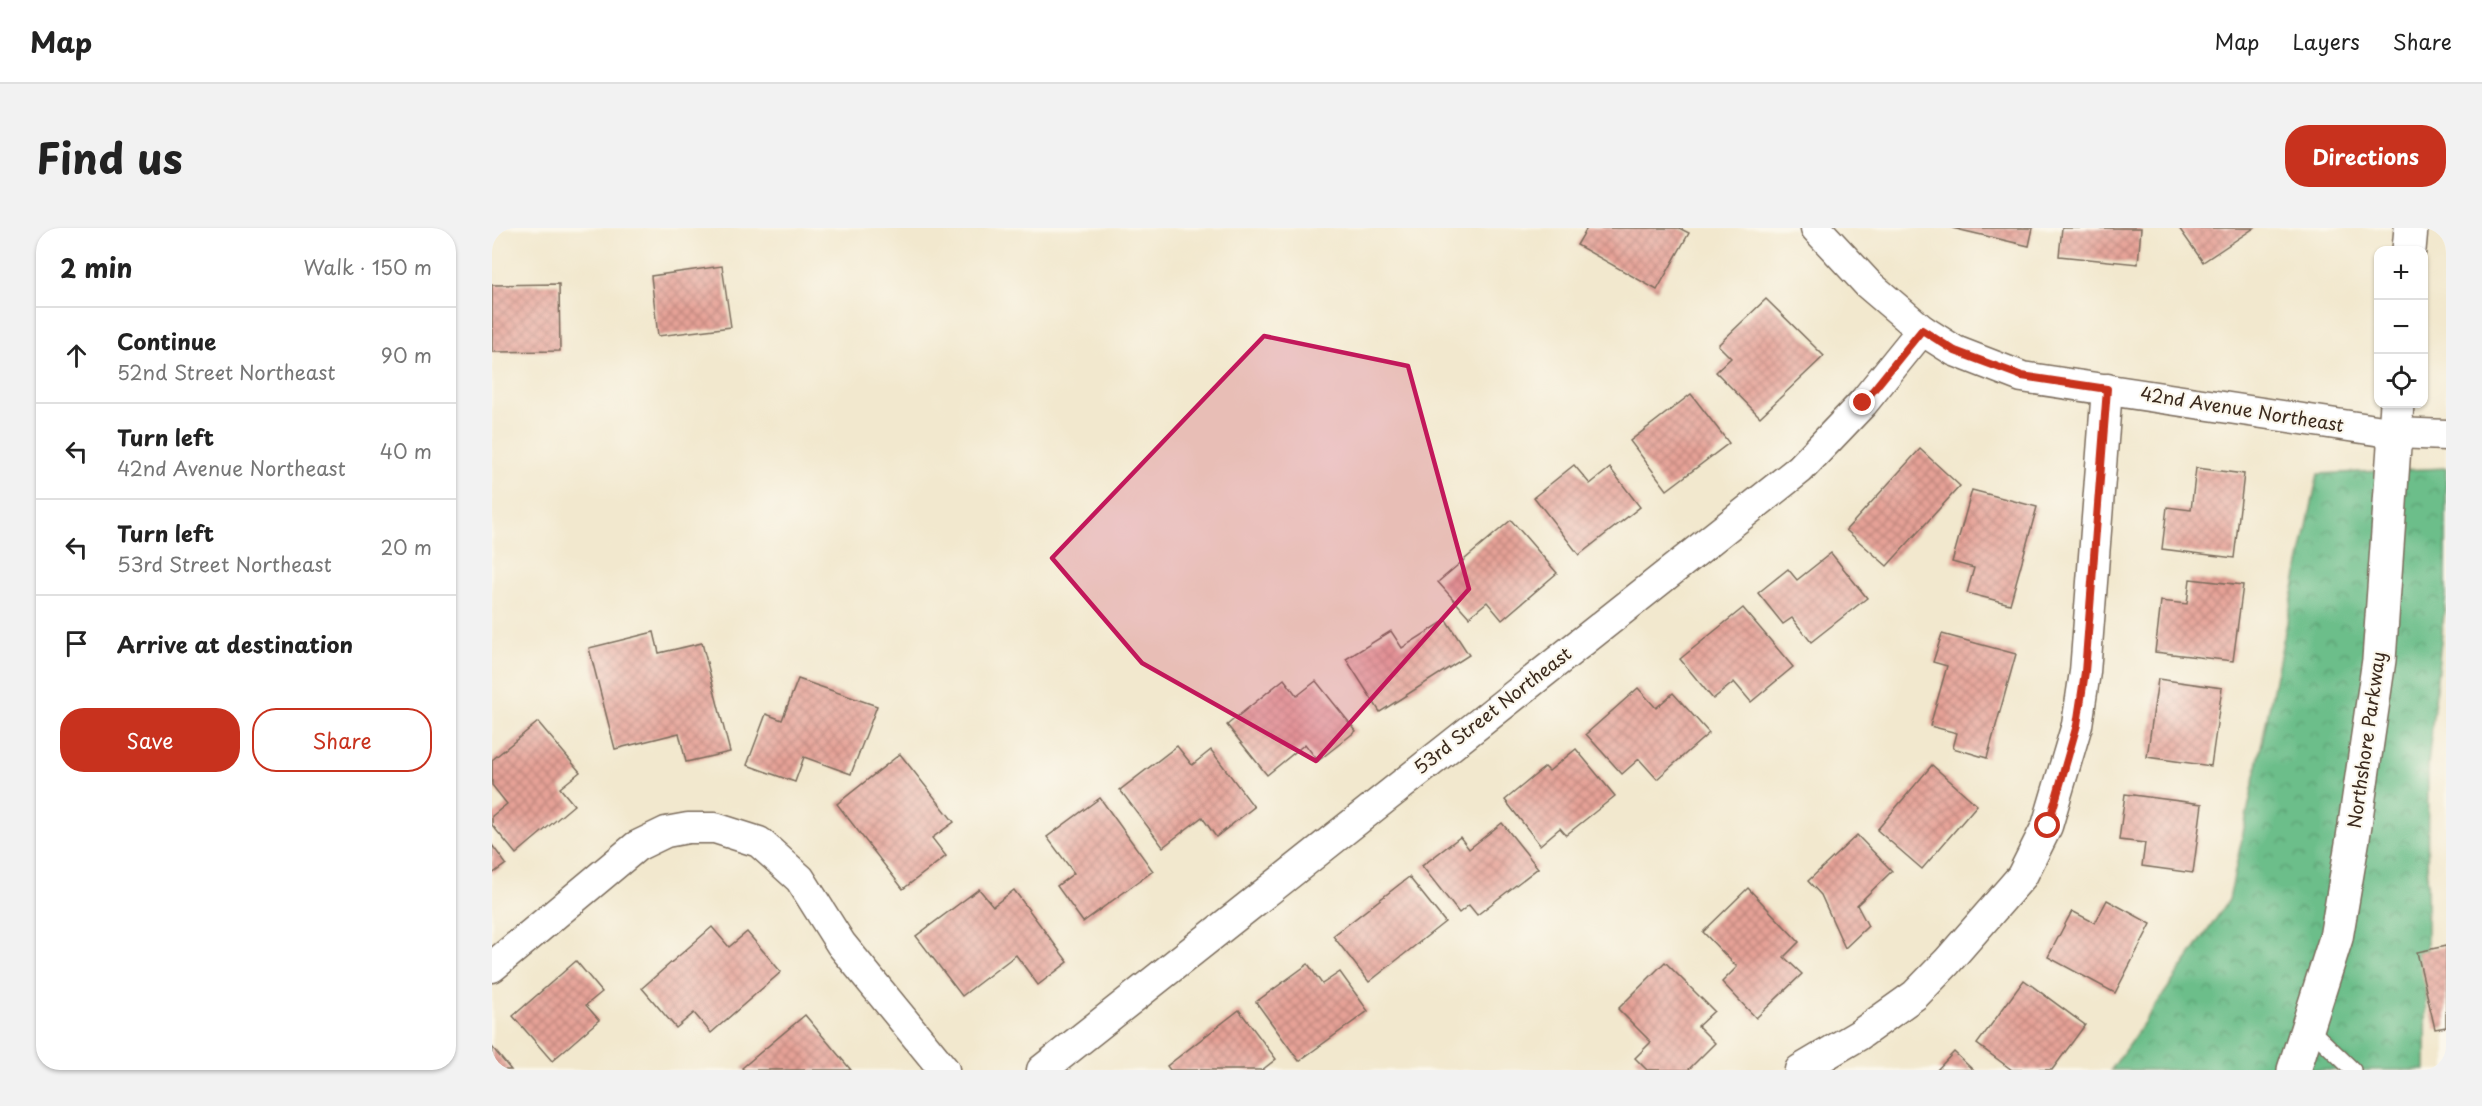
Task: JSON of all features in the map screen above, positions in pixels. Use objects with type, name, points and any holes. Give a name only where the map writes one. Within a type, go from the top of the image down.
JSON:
[{"type":"street","name":"42nd Avenue Northeast","points":[[1816,228],[1868,284],[1922,330],[1955,351],[2022,376],[2107,389],[2397,418],[2446,435]]},
{"type":"street","points":[[2409,246],[2411,228]]},
{"type":"street","name":"53rd Street Northeast","points":[[1042,1070],[1800,469],[1863,403],[1922,330]]},
{"type":"street","points":[[1800,1070],[1859,1035],[1915,995],[2022,876],[2048,826],[2077,725],[2085,672],[2107,389]]},
{"type":"street","name":"Northshore Parkway","points":[[2294,1070],[2336,938],[2355,826],[2379,660],[2397,418]]},
{"type":"street","points":[[492,967],[637,846],[666,832],[688,828],[715,828],[759,842],[800,879],[841,944],[944,1070]]},
{"type":"lane","points":[[2307,1026],[2353,1070]]},
{"type":"highlighted area","points":[[1264,336],[1408,366],[1469,589],[1316,761],[1142,663],[1052,558]]},
{"type":"green space","points":[[2446,468],[2446,594],[2428,764],[2426,1070],[2111,1070],[2229,900],[2318,474]]},
{"type":"building","points":[[1587,228],[1679,228],[1689,233],[1657,290],[1577,245]]},
{"type":"building","points":[[1952,228],[2033,228],[2029,246]]},
{"type":"building","points":[[2062,228],[2141,228],[2138,264],[2059,256]]},
{"type":"building","points":[[2179,228],[2254,228],[2203,262]]},
{"type":"building","points":[[722,266],[731,327],[658,336],[651,276]]},
{"type":"building","points":[[559,284],[560,351],[492,352],[492,285]]},
{"type":"building","points":[[1766,299],[1824,356],[1760,417],[1716,372],[1731,358],[1718,345]]},
{"type":"building","points":[[1691,394],[1729,443],[1667,490],[1630,441]]},
{"type":"building","points":[[1920,449],[1960,486],[1887,566],[1846,530]]},
{"type":"building","points":[[1574,465],[1590,484],[1610,468],[1640,507],[1579,555],[1534,497]]},
{"type":"building","points":[[2196,468],[2244,474],[2234,558],[2162,549],[2167,507],[2191,510]]},
{"type":"building","points":[[1972,490],[2037,507],[2010,604],[1967,593],[1974,568],[1952,562]]},
{"type":"building","points":[[1511,520],[1557,573],[1502,620],[1487,602],[1469,617],[1438,582]]},
{"type":"building","points":[[1831,553],[1867,598],[1811,642],[1792,618],[1783,624],[1758,593],[1788,569],[1797,580]]},
{"type":"building","points":[[2190,579],[2243,585],[2233,661],[2155,652],[2161,601],[2187,604]]},
{"type":"building","points":[[1743,608],[1793,667],[1751,702],[1734,682],[1713,699],[1680,659]]},
{"type":"building","points":[[1446,620],[1469,655],[1380,712],[1346,659],[1391,631],[1402,648]]},
{"type":"building","points":[[654,632],[659,653],[702,643],[730,752],[686,762],[679,733],[615,749],[589,648]]},
{"type":"building","points":[[1942,634],[2016,654],[1987,758],[1953,748],[1957,733],[1930,726],[1947,666],[1933,662]]},
{"type":"building","points":[[798,679],[877,706],[851,774],[804,757],[795,782],[747,765],[766,714],[782,720]]},
{"type":"building","points":[[1284,679],[1297,696],[1316,681],[1356,731],[1318,761],[1305,744],[1267,775],[1227,725]]},
{"type":"building","points":[[2158,679],[2222,688],[2211,766],[2147,757]]},
{"type":"building","points":[[1638,688],[1656,708],[1673,693],[1709,733],[1657,779],[1639,759],[1622,774],[1586,734]]},
{"type":"building","points":[[538,722],[580,772],[560,788],[574,805],[516,854],[492,825],[492,816],[507,804],[492,785],[492,760]]},
{"type":"building","points":[[1177,746],[1192,765],[1211,750],[1254,807],[1216,837],[1202,817],[1163,847],[1120,790]]},
{"type":"building","points":[[1576,749],[1615,796],[1566,835],[1560,828],[1540,845],[1505,800],[1545,767],[1549,771]]},
{"type":"building","points":[[900,754],[954,822],[932,838],[946,856],[903,889],[837,804]]},
{"type":"building","points":[[1932,765],[1977,805],[1922,869],[1877,830]]},
{"type":"building","points":[[2125,794],[2202,804],[2193,873],[2142,866],[2145,843],[2119,840]]},
{"type":"building","points":[[1100,798],[1153,871],[1083,922],[1057,886],[1074,873],[1047,837]]},
{"type":"building","points":[[1502,823],[1538,868],[1477,915],[1469,905],[1459,913],[1422,866],[1460,837],[1469,849]]},
{"type":"building","points":[[1857,835],[1892,871],[1857,905],[1868,926],[1845,948],[1821,895],[1808,881]]},
{"type":"building","points":[[492,845],[506,864],[492,874]]},
{"type":"building","points":[[1409,877],[1445,922],[1369,982],[1333,936]]},
{"type":"building","points":[[1748,888],[1799,942],[1784,957],[1802,974],[1756,1018],[1722,982],[1737,967],[1703,932]]},
{"type":"building","points":[[979,889],[993,906],[1014,890],[1068,962],[1038,985],[1016,955],[962,996],[916,936]]},
{"type":"building","points":[[2107,900],[2151,924],[2115,993],[2048,957],[2072,911],[2095,923]]},
{"type":"building","points":[[712,927],[729,947],[747,932],[781,972],[711,1033],[694,1013],[676,1028],[642,988]]},
{"type":"building","points":[[2446,946],[2446,1027],[2435,1029],[2417,952]]},
{"type":"building","points":[[576,961],[602,992],[586,1005],[599,1020],[552,1061],[513,1016]]},
{"type":"building","points":[[1665,962],[1714,1011],[1698,1026],[1715,1043],[1688,1070],[1647,1070],[1635,1058],[1651,1042],[1618,1009]]},
{"type":"building","points":[[1308,964],[1322,984],[1340,972],[1368,1011],[1299,1061],[1256,1002]]},
{"type":"building","points":[[2024,980],[2085,1025],[2052,1070],[2012,1070],[1977,1044]]},
{"type":"building","points":[[1239,1010],[1276,1059],[1262,1070],[1170,1070],[1167,1066]]},
{"type":"building","points":[[805,1015],[851,1070],[744,1070],[742,1068]]},
{"type":"building","points":[[492,1047],[511,1070],[492,1070]]},
{"type":"building","points":[[1954,1052],[1973,1070],[1937,1070]]},
{"type":"route","points":[[1863,403],[1922,330],[1955,351],[2022,376],[2057,384],[2107,389],[2085,672],[2077,725],[2048,826]]}]
